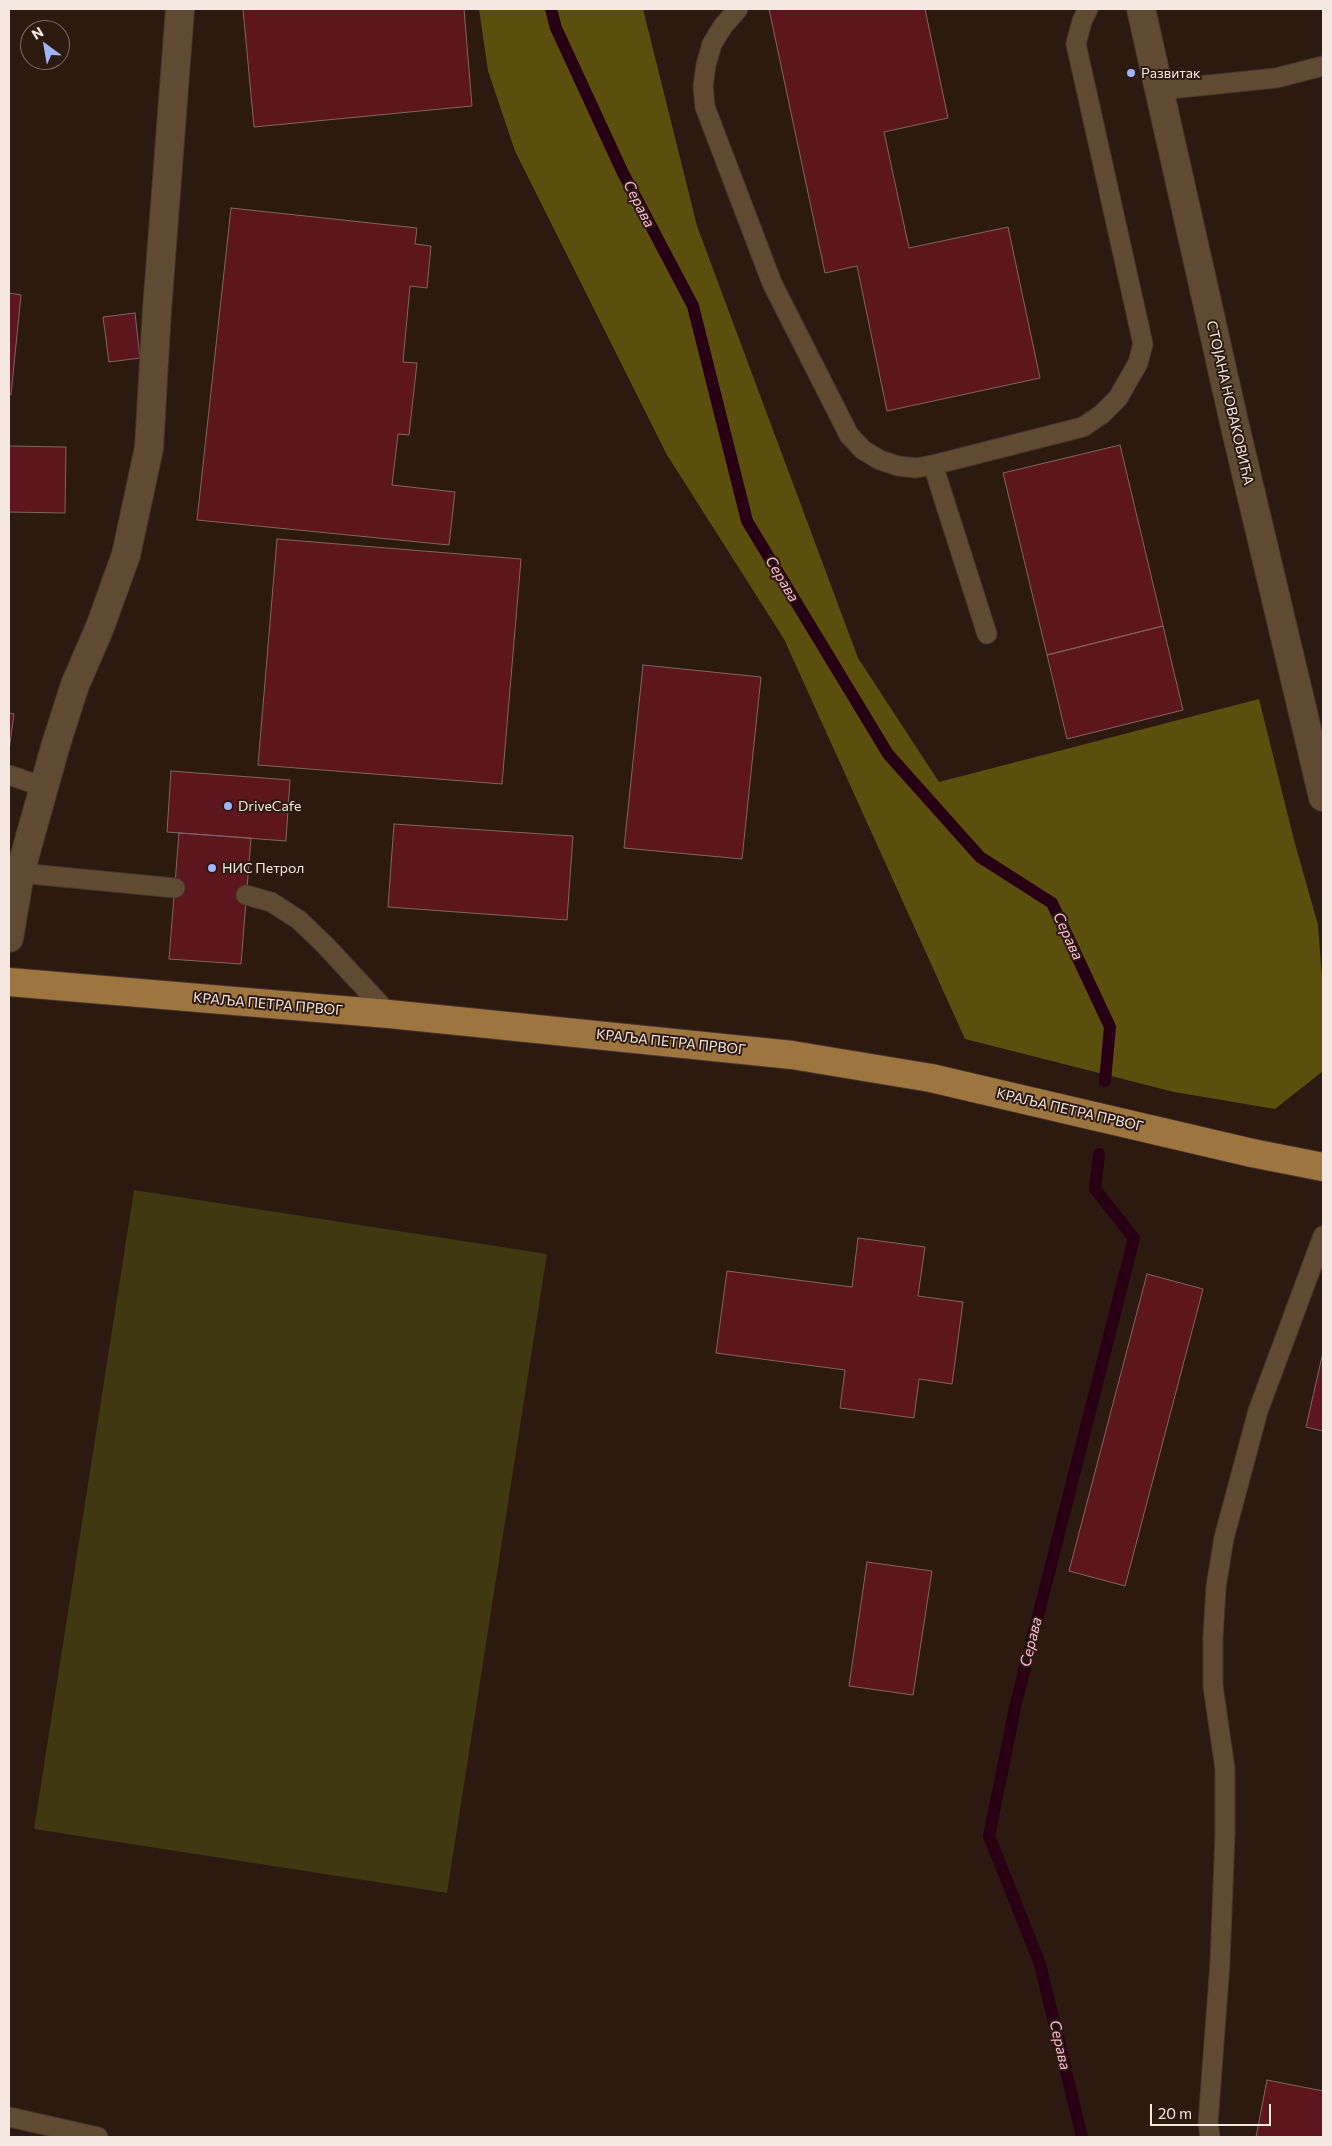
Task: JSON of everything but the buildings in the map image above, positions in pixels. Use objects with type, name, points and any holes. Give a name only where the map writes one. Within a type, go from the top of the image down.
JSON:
[{"type":"main road","name":"КРАЉА ПЕТРА ПРВОГ","points":[[9,982],[389,1014],[774,1053],[932,1078],[1252,1153],[1323,1167]]},
{"type":"street","points":[[9,938],[20,873],[44,787],[75,685],[100,627],[126,555],[149,448],[157,310],[180,9]]},
{"type":"street","name":"СТОЈАНА НОВАКОВИЋА","points":[[1141,9],[1234,422],[1323,797]]},
{"type":"lane","points":[[738,9],[723,26],[712,44],[703,86],[704,107],[772,284],[850,435],[863,450],[880,460],[898,466],[916,468],[1083,427],[1102,414],[1118,398],[1138,363],[1143,344],[1076,44],[1082,21],[1088,9]]},
{"type":"lane","points":[[1160,90],[1276,78],[1323,66]]},
{"type":"lane","points":[[933,465],[987,634]]},
{"type":"lane","points":[[9,775],[44,787]]},
{"type":"lane","points":[[20,873],[175,888]]},
{"type":"lane","points":[[246,895],[271,902],[299,920],[389,1014]]},
{"type":"lane","points":[[1210,2137],[1208,2123],[1220,1963],[1225,1834],[1225,1769],[1213,1686],[1213,1636],[1216,1587],[1224,1538],[1258,1411],[1323,1236]]},
{"type":"lane","points":[[9,2117],[98,2137]]},
{"type":"shaded area","points":[[479,9],[643,9],[697,226],[858,658],[939,782],[1259,699],[1294,840],[1318,925],[1323,992],[1323,1071],[1275,1109],[1174,1092],[965,1039],[784,639],[667,455],[515,151],[488,71]]},
{"type":"shaded area","points":[[134,1190],[547,1254],[447,1893],[34,1829]]},
{"type":"waterway","name":"Серава","points":[[551,9],[556,28],[622,171],[693,306],[747,521],[888,754],[980,857],[1052,903],[1110,1027],[1105,1081]]},
{"type":"waterway","name":"Серава","points":[[1082,2137],[1040,1964],[989,1836],[1016,1703],[1134,1238],[1095,1189],[1099,1154]]},
{"type":"place","name":"Развитак","points":[[1131,73]]},
{"type":"place","name":"DriveCafe","points":[[228,806]]},
{"type":"place","name":"НИС Петрол","points":[[212,868]]}]
